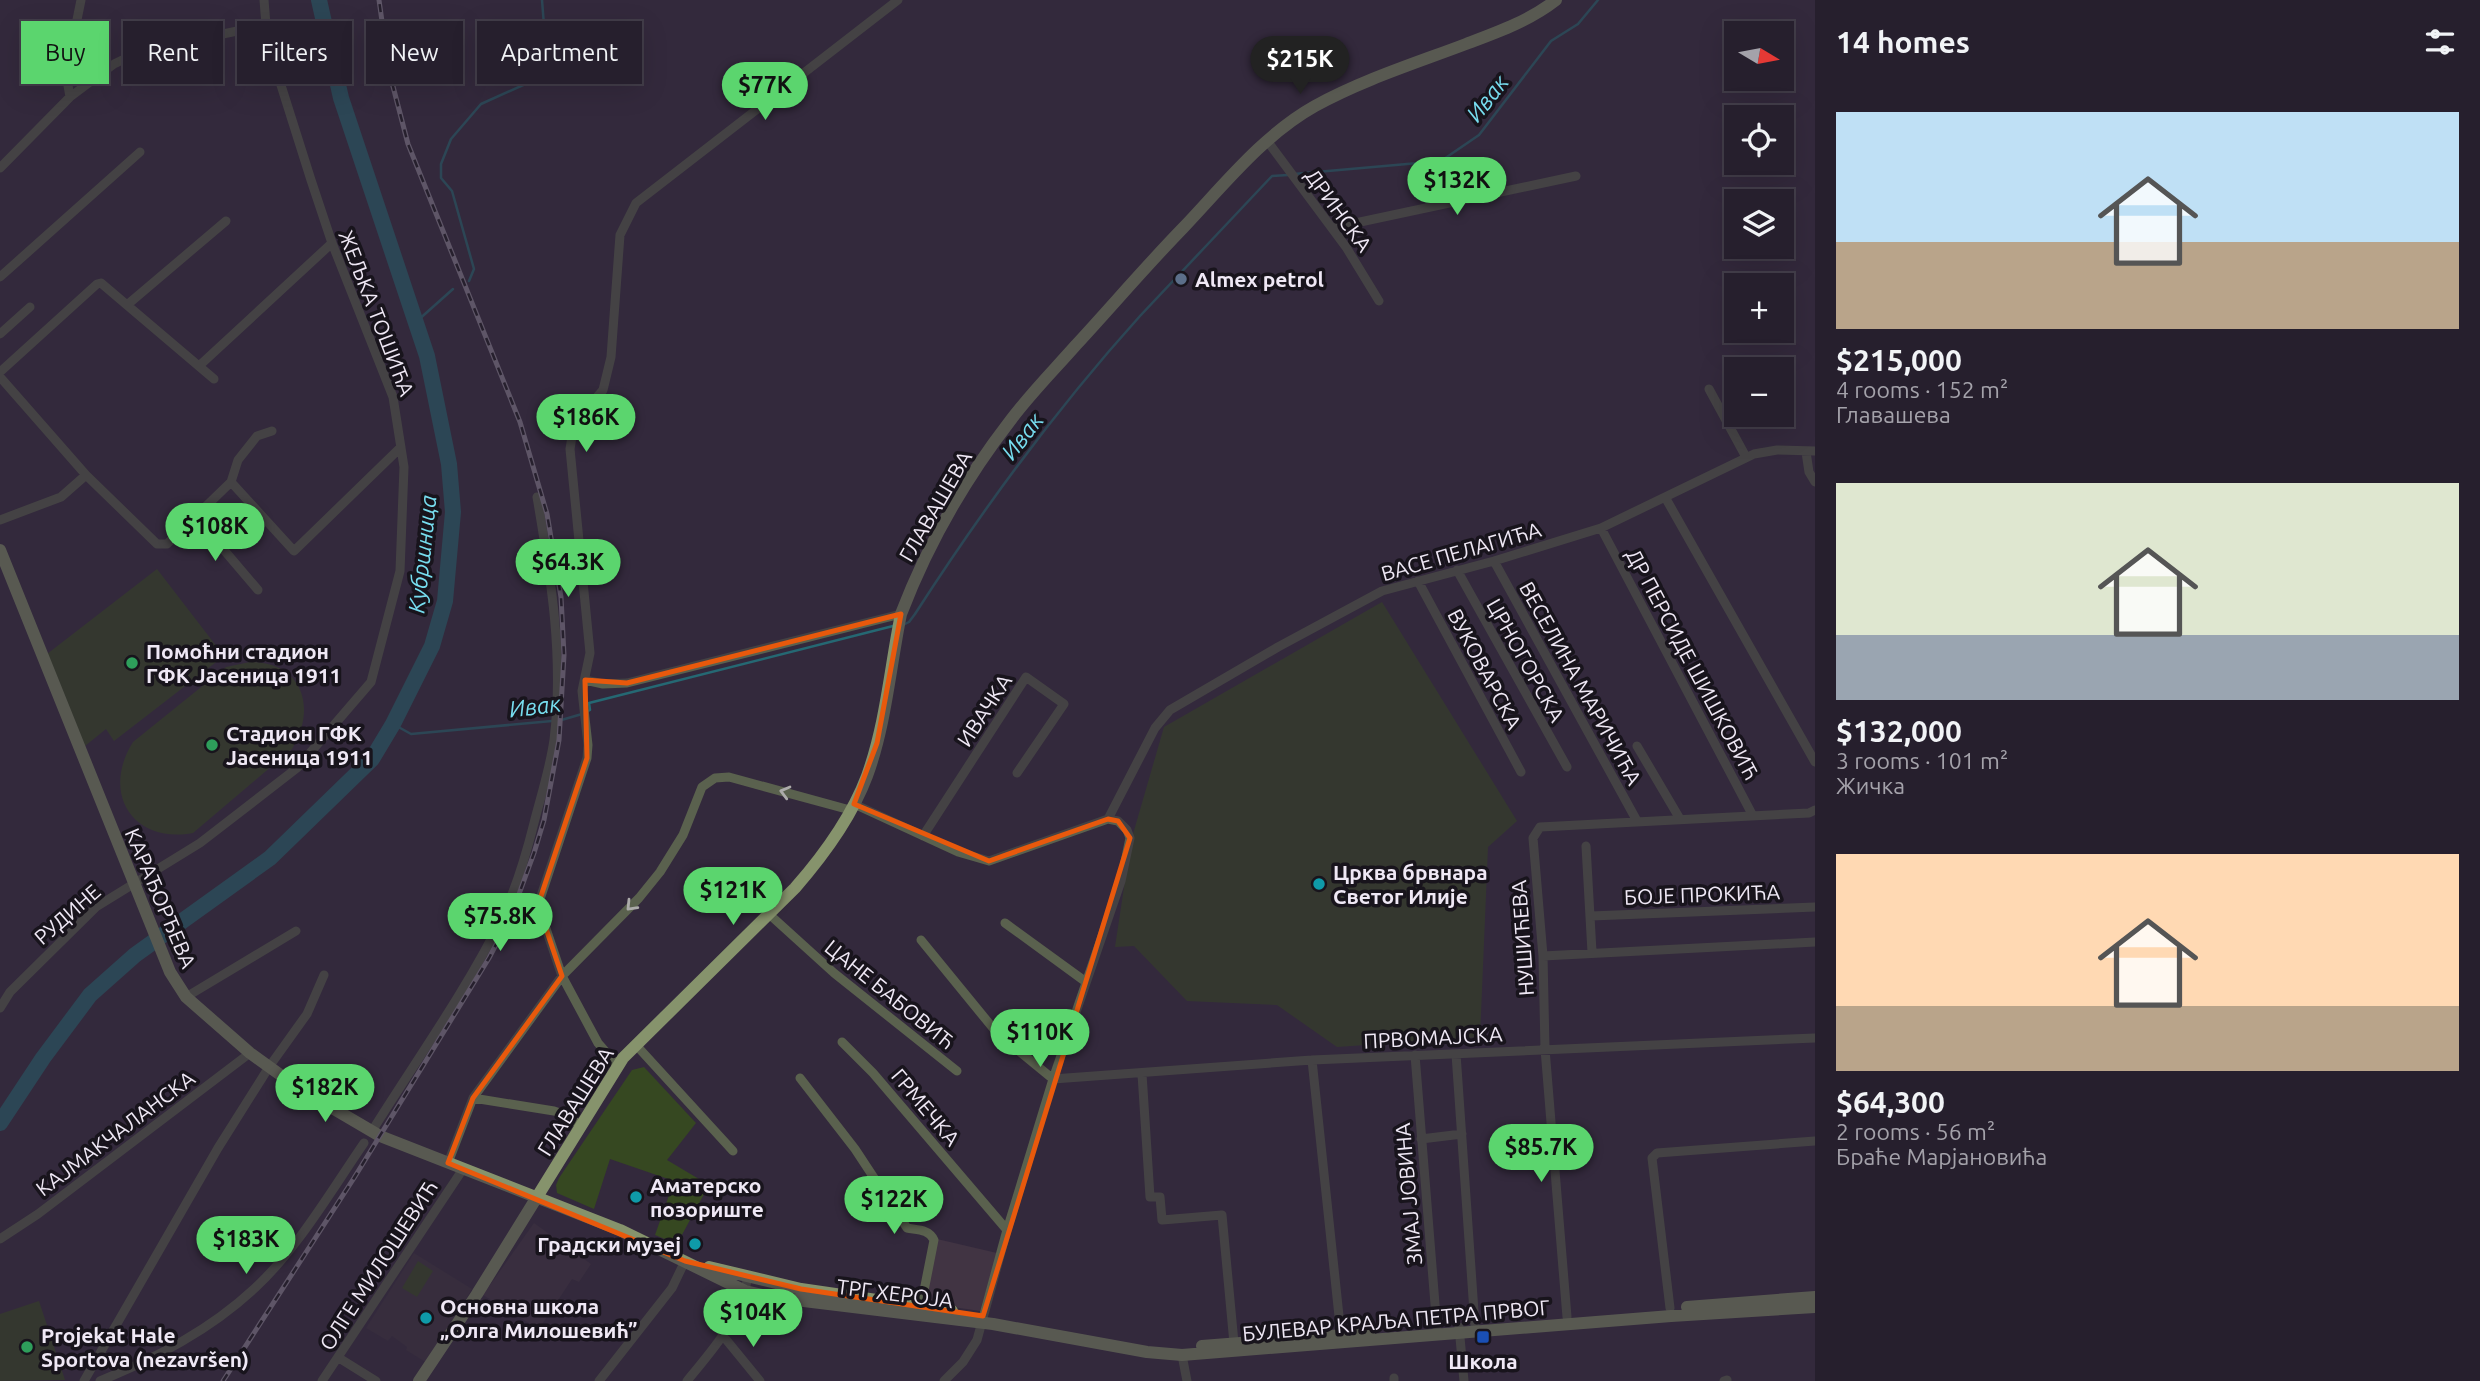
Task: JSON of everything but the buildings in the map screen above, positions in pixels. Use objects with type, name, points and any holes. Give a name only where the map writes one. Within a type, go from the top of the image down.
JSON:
[{"type":"main road","name":"ГЛАВАШЕВА","points":[[419,1381],[618,1066],[636,1045],[770,915],[808,872],[852,807],[866,778],[877,743],[900,617],[920,569],[950,515],[1009,421],[1155,257],[1268,142],[1297,118],[1321,103],[1511,27],[1556,0]]},
{"type":"main road","name":"КАРАЂОРЂЕВА","points":[[0,550],[170,972],[186,997],[250,1053],[335,1110],[372,1131],[537,1197]]},
{"type":"main road","name":"ТРГ ХЕРОЈА","points":[[537,1197],[620,1230],[746,1291],[771,1297],[983,1319]]},
{"type":"main road","name":"ТРГ ХЕРОЈА","points":[[685,1261],[801,1289],[920,1311]]},
{"type":"main road","name":"БУЛЕВАР КРАЉА ПЕТРА ПРВОГ","points":[[983,1319],[1177,1349],[1341,1335],[1437,1329],[1460,1331],[1475,1326],[1567,1317],[1815,1297]]},
{"type":"main road","name":"БУЛЕВАР КРАЉА ПЕТРА ПРВОГ","points":[[983,1319],[1147,1353],[1182,1355],[1460,1331],[1815,1307]]},
{"type":"street","points":[[71,97],[66,74],[81,0]]},
{"type":"street","name":"ЖЕЉКА ТОШИЋА","points":[[264,0],[266,21]]},
{"type":"street","points":[[618,1066],[598,1043],[562,976],[538,905],[587,758],[587,727],[582,691],[590,653],[570,449],[575,424],[603,390],[611,357],[620,235],[636,203],[898,0]]},
{"type":"street","points":[[0,167],[71,97],[114,64],[141,51],[237,30]]},
{"type":"street","name":"ЖЕЉКА ТОШИЋА","points":[[134,885],[200,843],[297,768],[371,682],[400,570],[404,467],[393,397],[331,243],[281,84]]},
{"type":"street","name":"ДРИНСКА","points":[[1268,142],[1332,228],[1379,301]]},
{"type":"street","points":[[0,277],[140,152]]},
{"type":"street","points":[[1332,228],[1576,176]]},
{"type":"street","points":[[127,305],[226,221]]},
{"type":"street","points":[[199,366],[331,243]]},
{"type":"street","points":[[214,379],[105,285],[97,284],[0,374],[86,475],[157,544],[167,544],[231,482],[237,460],[257,436],[272,431]]},
{"type":"street","points":[[0,334],[30,307]]},
{"type":"street","points":[[1709,389],[1746,457]]},
{"type":"street","points":[[231,482],[294,551],[401,446]]},
{"type":"street","name":"ВАСЕ ПЕЛАГИЋА","points":[[1108,819],[1156,728],[1170,710],[1382,591],[1494,561],[1601,528],[1762,451],[1810,452]]},
{"type":"street","points":[[1810,452],[1809,472],[1815,482]]},
{"type":"street","points":[[0,520],[61,497],[86,475]]},
{"type":"street","points":[[1665,497],[1815,762]]},
{"type":"street","points":[[372,1131],[481,957],[503,916],[531,836],[554,742],[558,652],[553,591],[537,498]]},
{"type":"street","points":[[195,516],[258,590]]},
{"type":"street","name":"ДР ПЕРСИДЕ ШИШКОВИЋ","points":[[1601,528],[1753,816]]},
{"type":"street","name":"ВЕСЕЛИНА МАРИЧИЋА","points":[[1494,561],[1637,821]]},
{"type":"street","name":"ЦРНОГОРСКА","points":[[1457,570],[1567,767]]},
{"type":"street","name":"ВУКОВАРСКА","points":[[1418,581],[1521,772]]},
{"type":"street","points":[[585,680],[603,684],[627,683],[900,617]]},
{"type":"street","name":"ИВАЧКА","points":[[923,836],[1026,677],[1064,704],[1017,773]]},
{"type":"street","points":[[1637,746],[1680,819]]},
{"type":"street","points":[[447,1163],[473,1098],[562,976],[634,904],[660,872],[683,835],[698,794],[715,778],[729,776],[852,807],[975,859],[989,860],[1108,819],[1118,821],[1127,830],[1130,838],[1121,881],[1053,1079],[973,1348],[944,1381]]},
{"type":"street","points":[[1637,821],[1809,814],[1815,810]]},
{"type":"street","name":"НУШИЋЕВА","points":[[1567,1317],[1545,1049],[1543,956],[1533,838],[1540,827],[1637,821]]},
{"type":"street","points":[[1586,846],[1592,952]]},
{"type":"street","name":"РУДИНЕ","points":[[0,1008],[10,992],[73,927],[96,907],[134,885]]},
{"type":"street","name":"БОЈЕ ПРОКИЋА","points":[[1591,916],[1815,907]]},
{"type":"street","name":"ЦАНЕ БАБОВИЋ","points":[[770,915],[834,974],[957,1071]]},
{"type":"street","points":[[1005,923],[1086,982]]},
{"type":"street","points":[[186,997],[296,930]]},
{"type":"street","points":[[921,940],[997,1033],[1053,1079]]},
{"type":"street","points":[[1543,956],[1815,942]]},
{"type":"street","points":[[84,1381],[218,1148],[269,1067],[307,1014],[324,975]]},
{"type":"street","name":"ПРВОМАЈСКА","points":[[1053,1079],[1312,1060],[1815,1038]]},
{"type":"street","name":"ГРМЕЧКА","points":[[842,1042],[873,1073],[1007,1230]]},
{"type":"street","points":[[636,1045],[733,1151]]},
{"type":"street","name":"КАЈМАКЧАЛАНСКА","points":[[0,1240],[250,1053]]},
{"type":"street","points":[[1456,1054],[1475,1326]]},
{"type":"street","name":"ЗМАЈ ЈОВИНА","points":[[1415,1055],[1437,1329]]},
{"type":"street","points":[[1312,1060],[1341,1335]]},
{"type":"street","points":[[1142,1074],[1150,1197],[1160,1197],[1162,1220],[1222,1215],[1234,1343]]},
{"type":"street","points":[[800,1078],[855,1149],[907,1228],[925,1231],[933,1236],[920,1311]]},
{"type":"street","points":[[473,1098],[554,1111],[582,1126]]},
{"type":"street","points":[[1421,1139],[1462,1135]]},
{"type":"street","points":[[1670,1308],[1652,1158],[1657,1153],[1815,1141]]},
{"type":"street","points":[[100,1381],[154,1358],[209,1324],[256,1288],[301,1236],[364,1143]]},
{"type":"street","name":"ОЛГЕ МИЛОШЕВИЋ","points":[[322,1381],[463,1169]]},
{"type":"street","points":[[599,1381],[672,1288],[685,1261]]},
{"type":"street","points":[[687,1381],[724,1337],[738,1312],[748,1276]]},
{"type":"street","points":[[1460,1331],[1464,1381]]},
{"type":"street","points":[[724,1337],[760,1381]]},
{"type":"street","points":[[1182,1355],[1187,1381]]},
{"type":"street","points":[[339,1358],[376,1381]]},
{"type":"highlighted area","points":[[901,614],[877,743],[854,804],[989,861],[1108,819],[1118,821],[1130,838],[983,1316],[801,1289],[685,1261],[448,1163],[473,1098],[562,976],[538,905],[587,758],[585,680],[627,683]]},
{"type":"shaded area","points":[[534,1223],[591,1264],[579,1282],[572,1279],[539,1329],[483,1295]]},
{"type":"shaded area","points":[[937,1239],[997,1253],[980,1311],[925,1303]]},
{"type":"shaded area","points":[[414,1253],[472,1289],[427,1363],[406,1350],[407,1347],[392,1336],[388,1341],[366,1328]]},
{"type":"green space","name":"Помоћни стадион ГФК Јасеница 1911","points":[[157,569],[224,656],[114,741],[106,729],[85,746],[47,654]]},
{"type":"green space","points":[[1382,602],[1517,821],[1488,847],[1480,1037],[1337,1047],[1277,1005],[1187,1001],[1134,946],[1115,947],[1131,841],[1164,727]]},
{"type":"green space","name":"Стадион ГФК Јасеница 1911","points":[[250,662],[268,664],[282,670],[293,679],[300,690],[304,703],[303,718],[300,733],[292,749],[193,833],[153,831],[128,811],[122,796],[120,779],[124,761],[133,742],[226,667]]},
{"type":"green space","points":[[644,1067],[696,1123],[667,1160],[709,1185],[677,1244],[655,1235],[674,1181],[610,1159],[594,1209],[557,1193],[559,1178],[632,1070]]},
{"type":"green space","points":[[418,1261],[433,1271],[417,1297],[402,1288]]},
{"type":"green space","name":"Projekat Hale Sportova (nezavršen)","points":[[39,1301],[65,1380],[0,1381],[0,1314]]},
{"type":"waterway","name":"Кубршница","points":[[0,1123],[43,1058],[90,995],[135,955],[270,858],[372,759],[393,724],[432,646],[445,601],[453,512],[449,464],[427,356],[341,98],[319,0]]},
{"type":"waterway","points":[[469,281],[474,269],[452,191],[441,178],[441,164],[451,139],[481,104],[541,77],[546,51],[542,0]]},
{"type":"waterway","name":"Ивак","points":[[1294,174],[1441,161],[1479,135],[1551,41],[1578,24],[1598,0]]},
{"type":"waterway","name":"Ивак","points":[[903,625],[915,614],[1021,460],[1109,351],[1272,176],[1288,175]]},
{"type":"waterway","points":[[416,322],[453,289]]},
{"type":"waterway","name":"Ивак","points":[[588,711],[589,703],[893,626]]},
{"type":"waterway","name":"Ивак","points":[[558,721],[582,714]]},
{"type":"waterway","name":"Ивак","points":[[393,724],[411,734],[552,721]]},
{"type":"railway","points":[[223,1381],[354,1178],[489,958],[511,916],[534,853],[544,820],[559,740],[564,655],[561,597],[547,514],[520,422],[408,144],[389,71],[379,0]]},
{"type":"place","name":"Almex petrol","points":[[1181,279]]},
{"type":"place","name":"Помоћни стадион ГФК Јасеница 1911","points":[[132,663]]},
{"type":"place","name":"Стадион ГФК Јасеница 1911","points":[[212,745]]},
{"type":"place","name":"Црква брвнара Светог Илије","points":[[1319,884]]},
{"type":"place","name":"Аматерско позориште","points":[[636,1197]]},
{"type":"place","name":"Градски музеј","points":[[695,1244]]},
{"type":"place","name":"Основна школа „Олга Милошевић”","points":[[426,1318]]},
{"type":"place","name":"Школа","points":[[1483,1337]]},
{"type":"place","name":"Projekat Hale Sportova (nezavršen)","points":[[27,1347]]}]
